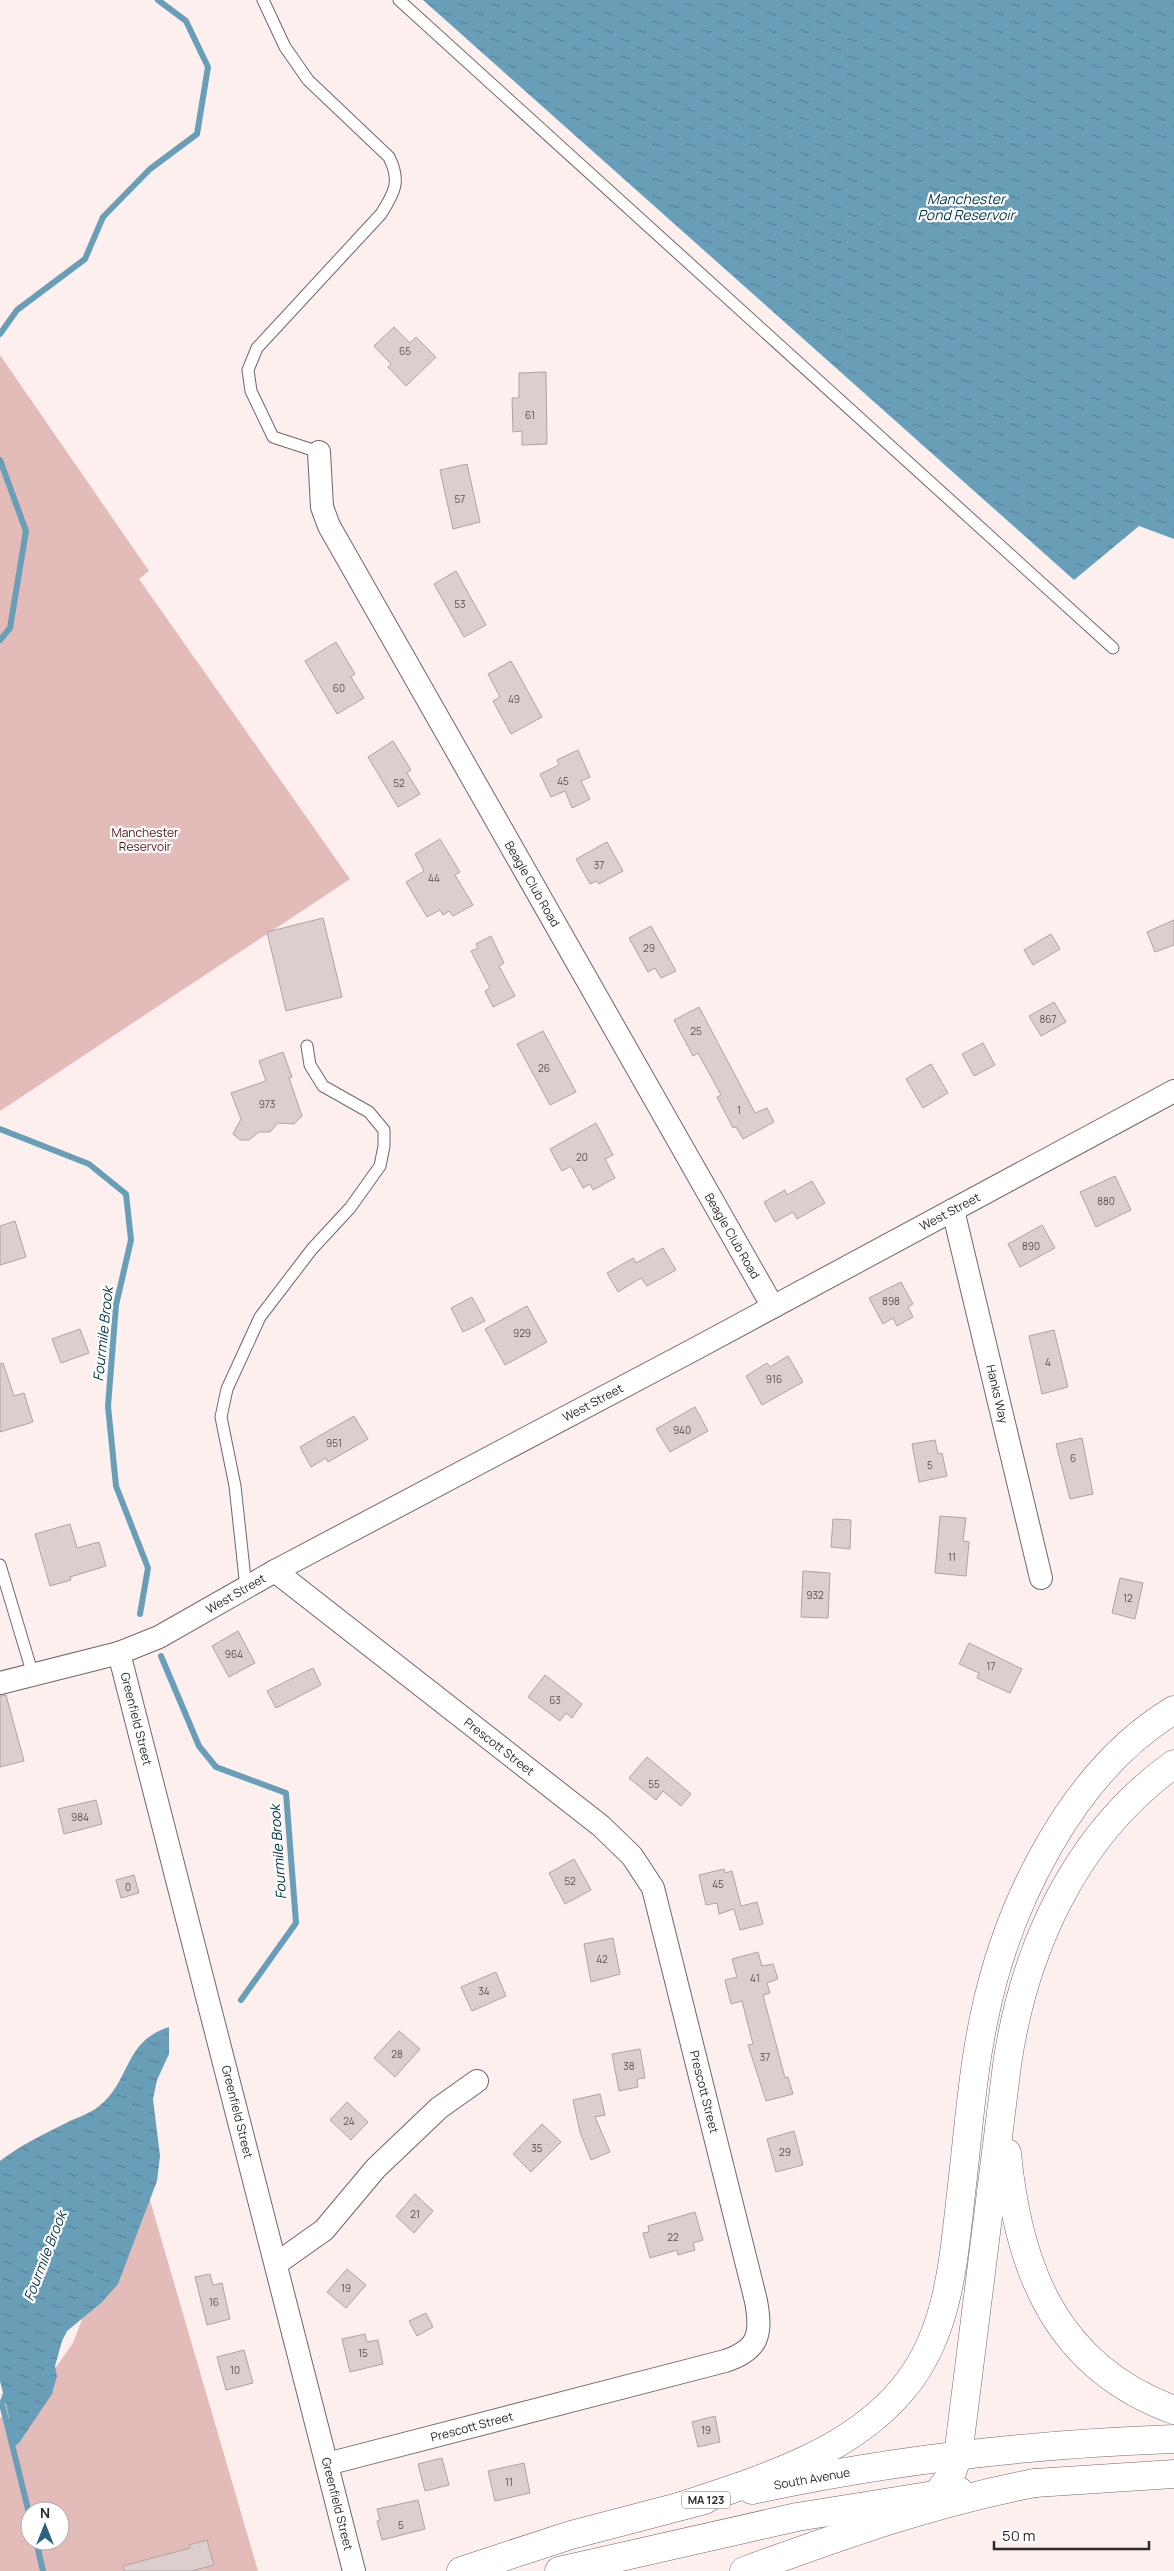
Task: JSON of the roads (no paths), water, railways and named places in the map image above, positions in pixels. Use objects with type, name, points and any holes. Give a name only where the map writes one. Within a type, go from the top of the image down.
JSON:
[{"type":"main road","points":[[681,2506],[788,2468],[838,2443],[884,2408],[904,2388],[920,2365],[932,2341],[947,2298],[981,2034],[990,1989],[1012,1923],[1045,1854],[1084,1795],[1130,1742],[1174,1710]]},
{"type":"main road","points":[[937,2494],[950,2477],[958,2456],[1004,2094],[1019,1998],[1036,1949],[1060,1897],[1079,1864],[1113,1818],[1149,1783],[1174,1764]]},
{"type":"main road","points":[[1004,2094],[1007,2154],[1015,2212],[1030,2268],[1047,2307],[1072,2342],[1095,2365],[1130,2390],[1174,2410]]},
{"type":"main road","name":"South Avenue","points":[[461,2571],[571,2535],[681,2506],[829,2475],[958,2456],[1091,2443],[1174,2439]]},
{"type":"main road","points":[[559,2571],[788,2518],[937,2494],[1034,2483],[1174,2474]]},
{"type":"main road","points":[[744,2571],[900,2516],[962,2498],[1034,2483]]},
{"type":"street","name":"Beagle Club Road","points":[[319,452],[321,497],[329,526],[773,1307]]},
{"type":"street","name":"West Street","points":[[0,1683],[119,1652],[159,1637],[274,1572],[1174,1091]]},
{"type":"street","name":"Hanks Way","points":[[953,1210],[1041,1578]]},
{"type":"street","name":"Prescott Street","points":[[274,1572],[601,1826],[632,1856],[653,1888],[756,2301],[759,2327],[756,2339],[749,2350],[724,2361],[327,2464]]},
{"type":"street","name":"Greenfield Street","points":[[119,1652],[354,2571]]},
{"type":"street","points":[[276,2264],[324,2230],[376,2168],[439,2108],[477,2081]]},
{"type":"lane","points":[[263,0],[285,47],[308,80],[389,157],[396,173],[394,194],[381,214],[257,348],[248,370],[251,391],[274,437],[319,452]]},
{"type":"lane","points":[[399,0],[1113,648]]},
{"type":"lane","points":[[246,1588],[234,1486],[221,1417],[227,1389],[260,1317],[312,1249],[350,1208],[380,1166],[384,1146],[384,1130],[369,1112],[323,1086],[310,1065],[307,1046]]},
{"type":"lane","points":[[0,1565],[34,1674]]},
{"type":"water","name":"Manchester Pond Reservoir","points":[[423,0],[1174,0],[1174,539],[1139,526],[1074,580]]},
{"type":"water","points":[[169,2027],[169,2054],[157,2080],[153,2099],[160,2156],[157,2181],[118,2284],[101,2303],[67,2331],[55,2366],[57,2376],[52,2394],[19,2443],[10,2449],[9,2417],[0,2381],[0,2161],[34,2139],[98,2107],[117,2086],[135,2052],[143,2042]]},
{"type":"waterway","name":"Fourmile Brook","points":[[0,334],[17,310],[85,259],[103,217],[150,169],[197,134],[208,67],[186,21],[158,0]]},
{"type":"waterway","name":"Fourmile Brook","points":[[0,460],[26,531],[10,628],[0,640]]},
{"type":"waterway","name":"Fourmile Brook","points":[[0,1129],[89,1164],[126,1194],[131,1240],[116,1305],[108,1406],[116,1486],[148,1568],[140,1614]]},
{"type":"waterway","name":"Fourmile Brook","points":[[161,1656],[199,1746],[216,1767],[286,1793],[296,1923],[241,2000]]},
{"type":"waterway","name":"Fourmile Brook","points":[[7,2391],[2,2404],[26,2501]]},
{"type":"waterway","name":"Fourmile Brook","points":[[38,2551],[43,2571]]},
{"type":"park label","name":"Manchester Reservoir","points":[[145,840]]}]
